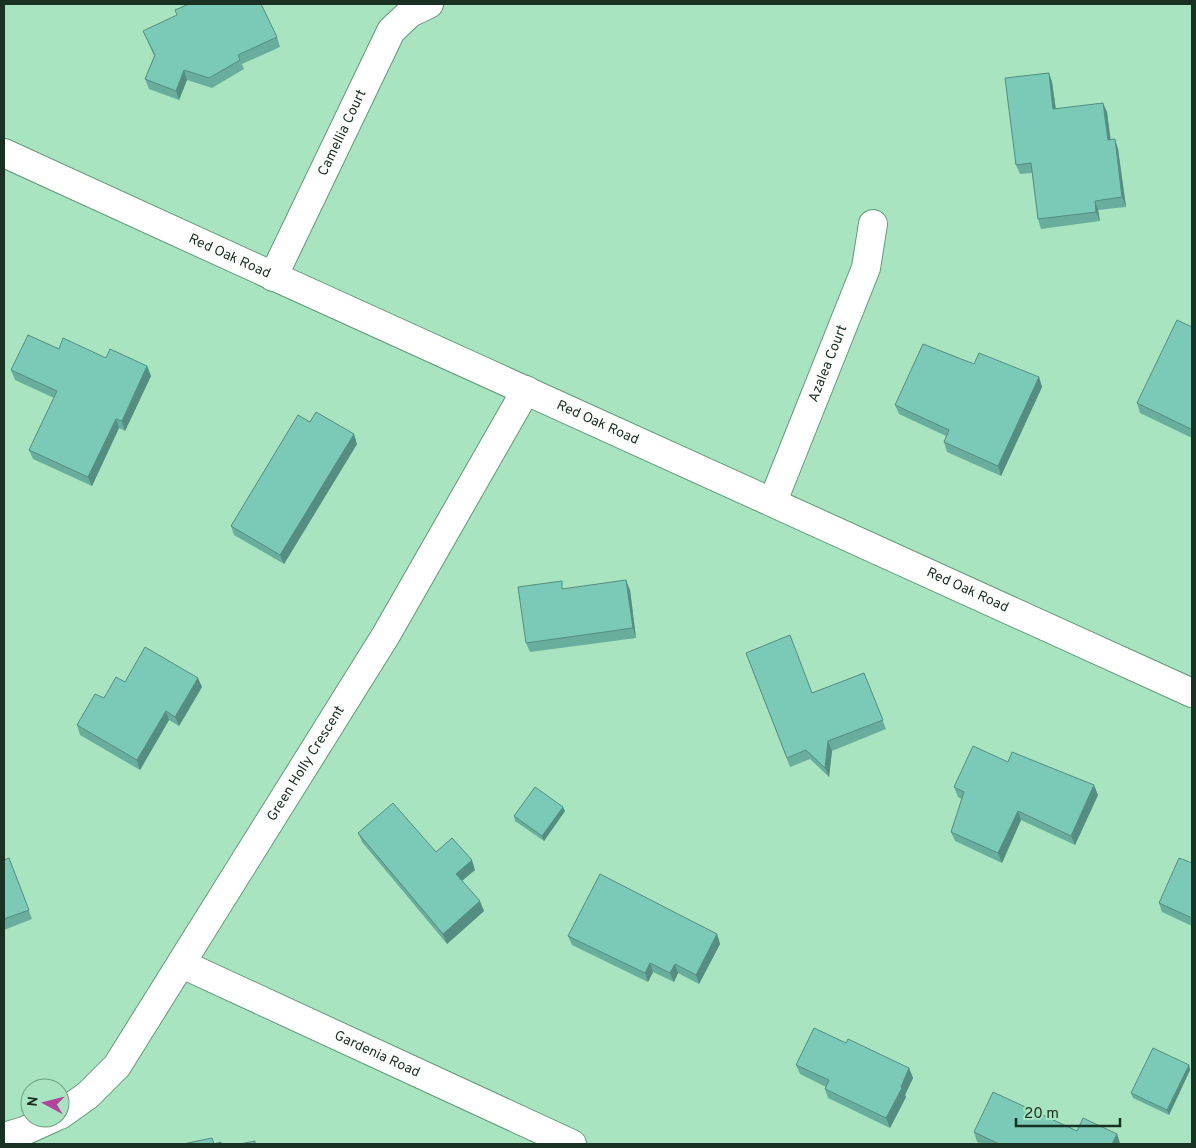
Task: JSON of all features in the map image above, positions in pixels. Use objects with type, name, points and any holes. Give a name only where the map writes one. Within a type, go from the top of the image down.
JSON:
[{"type":"street","name":"Camellia Court","points":[[273,277],[391,31],[410,14],[429,4]]},
{"type":"street","name":"Red Oak Road","points":[[4,153],[273,277],[918,566],[1192,693]]},
{"type":"street","name":"Azalea Court","points":[[773,501],[866,268],[873,224]]},
{"type":"street","name":"Green Holly Crescent","points":[[70,1108],[88,1095],[117,1066],[182,964],[386,636],[526,390]]},
{"type":"street","name":"Gardenia Road","points":[[182,964],[572,1144]]},
{"type":"street","points":[[4,1137],[31,1128]]},
{"type":"building","points":[[189,4],[261,4],[277,37],[238,55],[240,60],[209,78],[184,70],[176,91],[145,79],[155,55],[143,31],[177,15],[175,10]]},
{"type":"building","points":[[1049,73],[1053,109],[1103,103],[1108,140],[1115,139],[1122,197],[1095,201],[1096,212],[1038,219],[1031,163],[1016,165],[1005,78]]},
{"type":"building","points":[[1177,320],[1192,327],[1191,429],[1137,403]]},
{"type":"building","points":[[28,335],[59,349],[63,338],[106,358],[110,349],[147,366],[122,421],[116,419],[88,477],[29,450],[57,391],[11,370]]},
{"type":"building","points":[[923,344],[974,364],[979,353],[1039,377],[998,466],[944,442],[949,430],[895,405]]},
{"type":"building","points":[[316,412],[354,434],[280,555],[231,526],[298,415],[310,422]]},
{"type":"building","points":[[626,580],[633,628],[526,643],[518,587],[562,581],[562,589]]},
{"type":"building","points":[[790,635],[812,693],[864,673],[883,720],[828,741],[825,768],[806,750],[787,758],[746,653]]},
{"type":"building","points":[[145,647],[198,678],[175,717],[166,711],[137,760],[77,725],[95,694],[104,698],[116,677],[125,682]]},
{"type":"building","points":[[973,746],[1008,762],[1012,752],[1094,785],[1071,836],[1018,811],[998,853],[951,832],[964,792],[954,787]]},
{"type":"building","points":[[535,787],[563,807],[542,836],[514,816]]},
{"type":"building","points":[[393,803],[436,852],[452,838],[472,860],[456,874],[480,901],[443,934],[358,833]]},
{"type":"building","points":[[9,858],[29,910],[4,919],[4,860]]},
{"type":"building","points":[[1179,858],[1192,863],[1192,918],[1159,903]]},
{"type":"building","points":[[600,874],[717,934],[696,975],[675,964],[670,973],[650,963],[645,973],[568,936]]},
{"type":"building","points":[[814,1028],[846,1043],[848,1039],[909,1068],[902,1088],[886,1118],[825,1089],[829,1080],[796,1065]]},
{"type":"building","points":[[1153,1048],[1189,1065],[1167,1110],[1131,1093]]},
{"type":"building","points":[[993,1092],[1077,1131],[1083,1118],[1117,1134],[1112,1144],[999,1144],[974,1132]]},
{"type":"building","points":[[212,1138],[214,1144],[183,1144]]},
{"type":"building","points":[[255,1141],[255,1144],[240,1144]]}]
